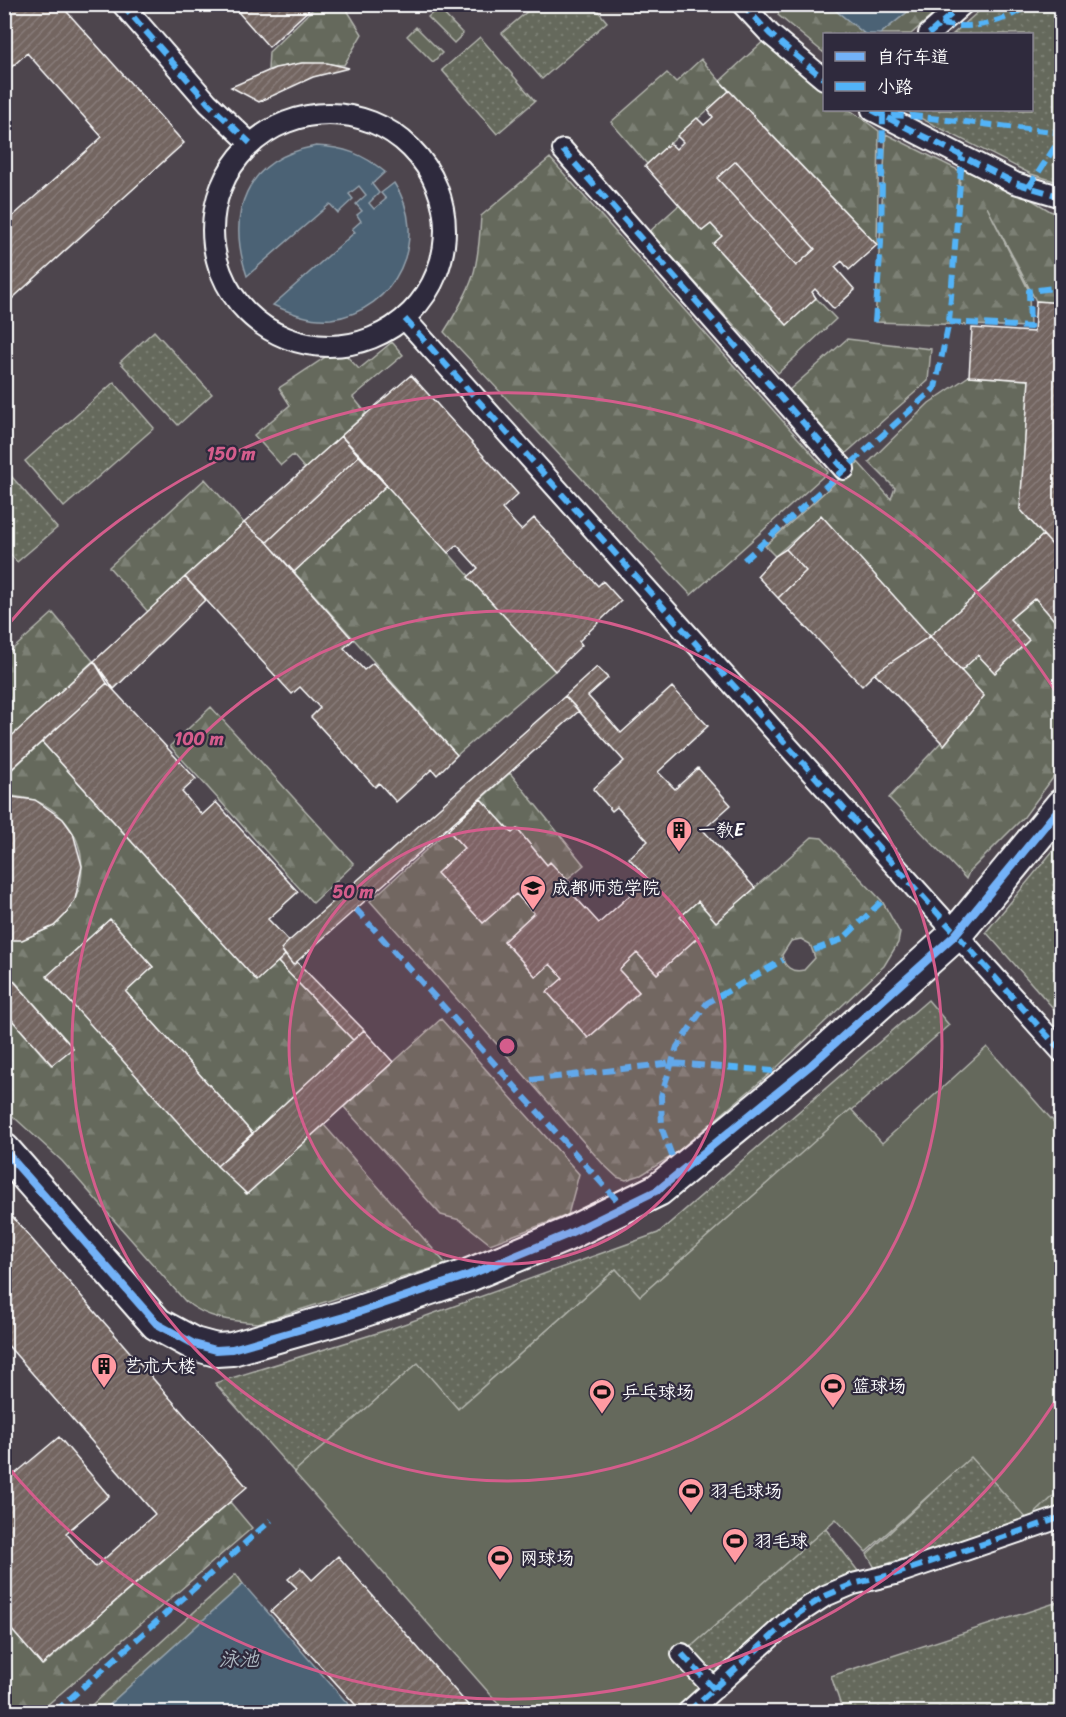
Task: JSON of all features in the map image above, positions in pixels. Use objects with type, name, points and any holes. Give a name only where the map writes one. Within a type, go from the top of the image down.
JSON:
[{"type":"street","points":[[123,4],[208,104],[250,143]]},
{"type":"street","points":[[742,4],[770,34],[823,77]]},
{"type":"street","points":[[930,33],[963,4]]},
{"type":"street","points":[[874,111],[1015,183],[1062,197]]},
{"type":"street","points":[[317,112],[355,115],[390,129],[418,153],[438,186],[446,223],[442,260],[427,294],[405,319],[369,341],[329,347],[290,341],[255,321],[229,291],[214,253],[213,213],[225,175],[250,143],[281,122],[317,112]]},
{"type":"street","points":[[563,150],[844,470]]},
{"type":"street","points":[[405,319],[1062,1052]]},
{"type":"street","points":[[4,1150],[157,1324],[174,1336],[216,1350],[248,1345],[345,1317],[469,1275],[566,1235],[658,1190],[819,1058],[955,935],[1062,805]]},
{"type":"street","points":[[688,1713],[793,1617],[825,1596],[852,1584],[895,1574],[1062,1517]]},
{"type":"street","points":[[682,1654],[714,1689]]},
{"type":"shaded area","name":"成都师范学院","points":[[5,5],[1061,5],[1061,1712],[5,1712]]},
{"type":"green space","points":[[783,4],[829,5],[864,33],[823,33],[823,52],[778,15]]},
{"type":"green space","points":[[317,5],[344,5],[362,34],[344,65],[302,63],[268,70],[269,52]]},
{"type":"green space","points":[[535,5],[593,5],[607,22],[542,79],[502,33]]},
{"type":"green space","points":[[916,5],[944,5],[912,33],[881,33]]},
{"type":"green space","points":[[986,5],[1061,5],[1061,183],[1031,174],[910,113],[909,111],[1033,111],[1033,33],[954,33]]},
{"type":"green space","points":[[438,8],[463,34],[454,43],[428,17]]},
{"type":"green space","points":[[416,27],[442,53],[433,62],[407,36]]},
{"type":"green space","points":[[480,37],[535,101],[497,134],[442,70]]},
{"type":"green space","points":[[768,37],[823,89],[823,111],[851,111],[879,131],[877,245],[726,87],[729,91],[647,164],[611,122],[667,73],[676,82],[701,59],[720,81]]},
{"type":"green space","points":[[886,134],[960,171],[957,212],[962,157],[1050,211],[1061,215],[1061,303],[1036,301],[987,207],[1029,291],[1030,327],[875,322]]},
{"type":"green space","points":[[550,158],[828,472],[691,595],[444,332],[462,302],[473,277],[481,216]]},
{"type":"green space","points":[[679,205],[702,231],[711,224],[722,236],[714,245],[787,325],[816,298],[836,319],[778,373],[649,232]]},
{"type":"green space","points":[[154,331],[212,394],[178,425],[120,362]]},
{"type":"green space","points":[[847,339],[931,349],[928,381],[845,454],[789,390]]},
{"type":"green space","points":[[392,342],[403,355],[353,397],[366,413],[305,469],[293,455],[281,465],[254,435],[290,405],[279,388],[339,348],[359,369]]},
{"type":"green space","points":[[969,376],[1029,380],[1020,509],[1043,535],[930,636],[821,516],[775,556],[765,546],[858,462],[891,499],[895,488],[869,462],[929,403]]},
{"type":"green space","points":[[114,382],[154,428],[64,507],[25,461]]},
{"type":"green space","points":[[4,468],[57,528],[17,562],[5,548]]},
{"type":"green space","points":[[205,479],[244,523],[148,612],[109,567]]},
{"type":"green space","points":[[387,485],[555,671],[457,755],[294,572]]},
{"type":"green space","points":[[1035,598],[1054,620],[1061,613],[1061,767],[1024,817],[969,872],[966,879],[889,798],[984,696],[961,671],[978,655],[995,673],[1028,641],[1010,619]]},
{"type":"green space","points":[[53,613],[93,661],[5,743],[5,656]]},
{"type":"green space","points":[[211,707],[354,864],[313,903],[170,746]]},
{"type":"green space","points":[[42,742],[256,980],[278,962],[353,1040],[253,1134],[126,992],[153,967],[110,919],[47,977],[150,1084],[246,1194],[324,1125],[446,1264],[258,1323],[229,1320],[202,1312],[185,1301],[62,1161],[5,1109],[4,1011],[51,1065],[73,1048],[5,970],[5,940],[39,933],[63,916],[78,893],[82,866],[77,841],[62,818],[38,802],[5,796],[5,776]]},
{"type":"green space","points":[[510,773],[584,865],[565,881],[547,865],[517,829],[512,833],[481,799]]},
{"type":"green space","points":[[448,830],[464,848],[438,873],[483,923],[516,894],[534,913],[504,941],[536,977],[550,964],[563,978],[548,992],[588,1038],[639,992],[619,970],[637,953],[657,974],[698,937],[680,917],[698,901],[716,922],[812,837],[822,838],[882,901],[900,933],[898,943],[884,966],[773,1071],[672,1156],[641,1175],[626,1180],[617,1177],[603,1164],[370,901]],"holes":[[[801,939],[810,944],[815,958],[804,970],[796,971],[787,966],[782,955],[791,941]]]},
{"type":"green space","points":[[1061,841],[1061,1017],[986,932]]},
{"type":"green space","points":[[928,1000],[949,1025],[640,1296],[616,1269],[458,1409],[417,1364],[294,1472],[215,1383],[390,1329],[658,1233]]},
{"type":"green space","points":[[441,1019],[579,1174],[568,1215],[490,1244],[460,1220],[441,1215],[344,1107]]},
{"type":"green space","points":[[987,1047],[1061,1130],[1061,1489],[1028,1520],[971,1457],[866,1552],[836,1519],[678,1658],[705,1690],[679,1712],[506,1712],[294,1472],[418,1363],[458,1409],[616,1269],[640,1296],[851,1109],[882,1143]]},
{"type":"green space","points":[[971,1456],[1028,1519],[1061,1489],[1061,1508],[1038,1516],[875,1568],[867,1554]]},
{"type":"green space","points":[[230,1502],[252,1528],[39,1712],[19,1712],[5,1696],[4,1621],[43,1665]]},
{"type":"green space","points":[[825,1528],[858,1571],[795,1602],[713,1678],[687,1650]]},
{"type":"green space","points":[[236,1574],[243,1584],[101,1712],[84,1712]]},
{"type":"green space","points":[[1061,1601],[1061,1712],[843,1712],[831,1676]]},
{"type":"water","points":[[829,5],[916,5],[881,33],[864,33]]},
{"type":"water","points":[[316,146],[353,153],[369,160],[385,172],[372,184],[379,193],[369,203],[374,209],[386,199],[381,193],[394,183],[405,204],[409,226],[407,248],[401,269],[389,287],[373,302],[354,313],[331,319],[308,318],[273,305],[355,232],[352,229],[361,221],[357,215],[362,211],[356,204],[366,195],[359,186],[349,194],[353,199],[338,213],[330,204],[247,276],[241,253],[239,231],[241,210],[247,192],[257,176],[272,163],[292,153]]},
{"type":"water","name":"泳池","points":[[243,1584],[355,1712],[101,1712]]},
{"type":"building","points":[[4,4],[60,4],[184,143],[4,306],[4,224],[102,137],[27,53],[4,74]]},
{"type":"building","points":[[231,4],[315,4],[269,47]]},
{"type":"building","points":[[302,63],[327,63],[349,68],[313,77],[259,102],[231,87],[275,68]]},
{"type":"building","points":[[720,81],[877,245],[849,270],[842,261],[835,267],[855,290],[834,309],[815,289],[812,292],[816,298],[787,325],[713,244],[722,236],[711,224],[702,231],[645,166],[670,143],[676,149],[683,142],[677,136],[697,118],[704,125],[713,117],[708,110],[729,91]]},
{"type":"building","points":[[736,161],[815,249],[796,266],[717,178]]},
{"type":"building","points":[[1036,301],[1062,303],[1062,556],[1020,509],[1029,380],[969,376],[972,328],[1034,332]]},
{"type":"building","points":[[411,375],[518,494],[502,509],[521,530],[534,518],[598,586],[603,581],[621,601],[579,641],[582,645],[555,671],[468,577],[478,568],[457,545],[448,553],[341,436]]},
{"type":"building","points":[[341,436],[360,455],[267,542],[244,523]]},
{"type":"building","points":[[360,455],[387,485],[294,572],[267,542]]},
{"type":"building","points":[[821,515],[930,636],[875,673],[862,686],[778,598],[806,571],[786,549]]},
{"type":"building","points":[[244,523],[267,542],[353,640],[344,648],[364,670],[373,663],[457,755],[437,775],[432,769],[396,802],[379,783],[375,787],[311,717],[320,708],[300,687],[292,694],[185,577]]},
{"type":"building","points":[[1043,535],[1062,556],[1062,613],[1054,620],[1035,598],[1010,619],[1029,640],[995,673],[978,655],[961,671],[930,636]]},
{"type":"building","points":[[786,549],[806,571],[778,598],[757,576],[775,556]]},
{"type":"building","points":[[185,577],[206,599],[114,689],[94,661]]},
{"type":"building","points":[[930,636],[984,696],[944,745],[875,673]]},
{"type":"building","points":[[94,661],[107,683],[4,776],[4,743]]},
{"type":"building","name":"一教E","points":[[597,667],[608,678],[588,696],[621,733],[672,687],[708,726],[658,772],[675,789],[698,768],[731,805],[703,830],[755,888],[716,922],[698,901],[680,917],[698,937],[657,974],[637,953],[619,970],[639,992],[588,1038],[547,992],[563,978],[550,964],[536,977],[504,941],[534,913],[516,894],[483,923],[437,873],[464,848],[448,830],[481,799],[512,833],[517,829],[547,865],[550,862],[571,884],[567,888],[599,923],[648,879],[629,858],[648,841],[617,807],[612,811],[593,789],[624,761],[565,696]]},
{"type":"building","points":[[107,683],[196,779],[182,792],[202,815],[216,802],[298,892],[268,919],[289,941],[281,949],[285,955],[257,981],[42,742]]},
{"type":"building","points":[[565,696],[579,711],[293,965],[281,949],[289,941]]},
{"type":"building","points":[[4,796],[35,800],[63,819],[73,833],[82,866],[75,900],[66,914],[54,926],[22,940],[4,940]]},
{"type":"building","points":[[110,919],[153,967],[126,992],[253,1134],[217,1166],[47,976]]},
{"type":"building","points":[[285,955],[293,965],[297,962],[364,1030],[353,1040],[278,962]]},
{"type":"building","points":[[4,970],[73,1048],[52,1065],[4,1011]]},
{"type":"building","points":[[364,1030],[393,1062],[247,1194],[217,1166]]},
{"type":"building","name":"艺术大楼","points":[[4,1207],[247,1487],[42,1665],[4,1621],[4,1483],[59,1437],[109,1496],[66,1533],[95,1567],[155,1514],[4,1341]]},
{"type":"building","points":[[338,1556],[474,1712],[362,1712],[271,1611],[297,1588],[288,1579],[301,1568],[312,1580]]},
{"type":"marked path","points":[[122,4],[208,103],[250,143]]},
{"type":"marked path","points":[[742,4],[770,34],[823,78]]},
{"type":"marked path","points":[[930,33],[963,4]]},
{"type":"marked path","points":[[941,24],[965,26],[987,23],[1009,16],[1030,4]]},
{"type":"marked path","points":[[1059,4],[1062,8]]},
{"type":"marked path","points":[[874,111],[1015,183],[1062,197]]},
{"type":"marked path","points":[[875,322],[881,243],[883,115],[913,116],[1062,133]]},
{"type":"marked path","points":[[1029,187],[1062,136]]},
{"type":"marked path","points":[[563,150],[844,469]]},
{"type":"marked path","points":[[744,560],[935,388],[949,322],[962,157]]},
{"type":"marked path","points":[[949,322],[1030,327],[1029,291],[1062,287]]},
{"type":"marked path","points":[[405,319],[1062,1052]]},
{"type":"marked path","points":[[814,950],[843,939],[882,901]]},
{"type":"marked path","points":[[356,909],[623,1207]]},
{"type":"marked path","points":[[672,1156],[662,1129],[661,1096],[677,1047],[707,1003],[783,960]]},
{"type":"marked path","points":[[531,1080],[672,1063],[773,1071]]},
{"type":"marked path","points":[[688,1712],[793,1617],[825,1596],[853,1584],[895,1574],[1062,1517]]},
{"type":"marked path","points":[[55,1712],[271,1520]]},
{"type":"marked path","points":[[682,1654],[714,1689]]},
{"type":"cycle path","points":[[4,1150],[157,1324],[194,1344],[216,1350],[232,1349],[344,1317],[469,1275],[566,1235],[658,1190],[811,1065],[955,935],[1062,805]]},
{"type":"place","name":"一教E","points":[[679,853]]},
{"type":"place","name":"成都师范学院","points":[[533,911]]},
{"type":"place","name":"艺术大楼","points":[[104,1389]]},
{"type":"place","name":"篮球场","points":[[833,1409]]},
{"type":"place","name":"乒乓球场","points":[[602,1415]]},
{"type":"place","name":"羽毛球场","points":[[691,1514]]},
{"type":"place","name":"羽毛球","points":[[735,1564]]},
{"type":"place","name":"网球场","points":[[500,1581]]}]
